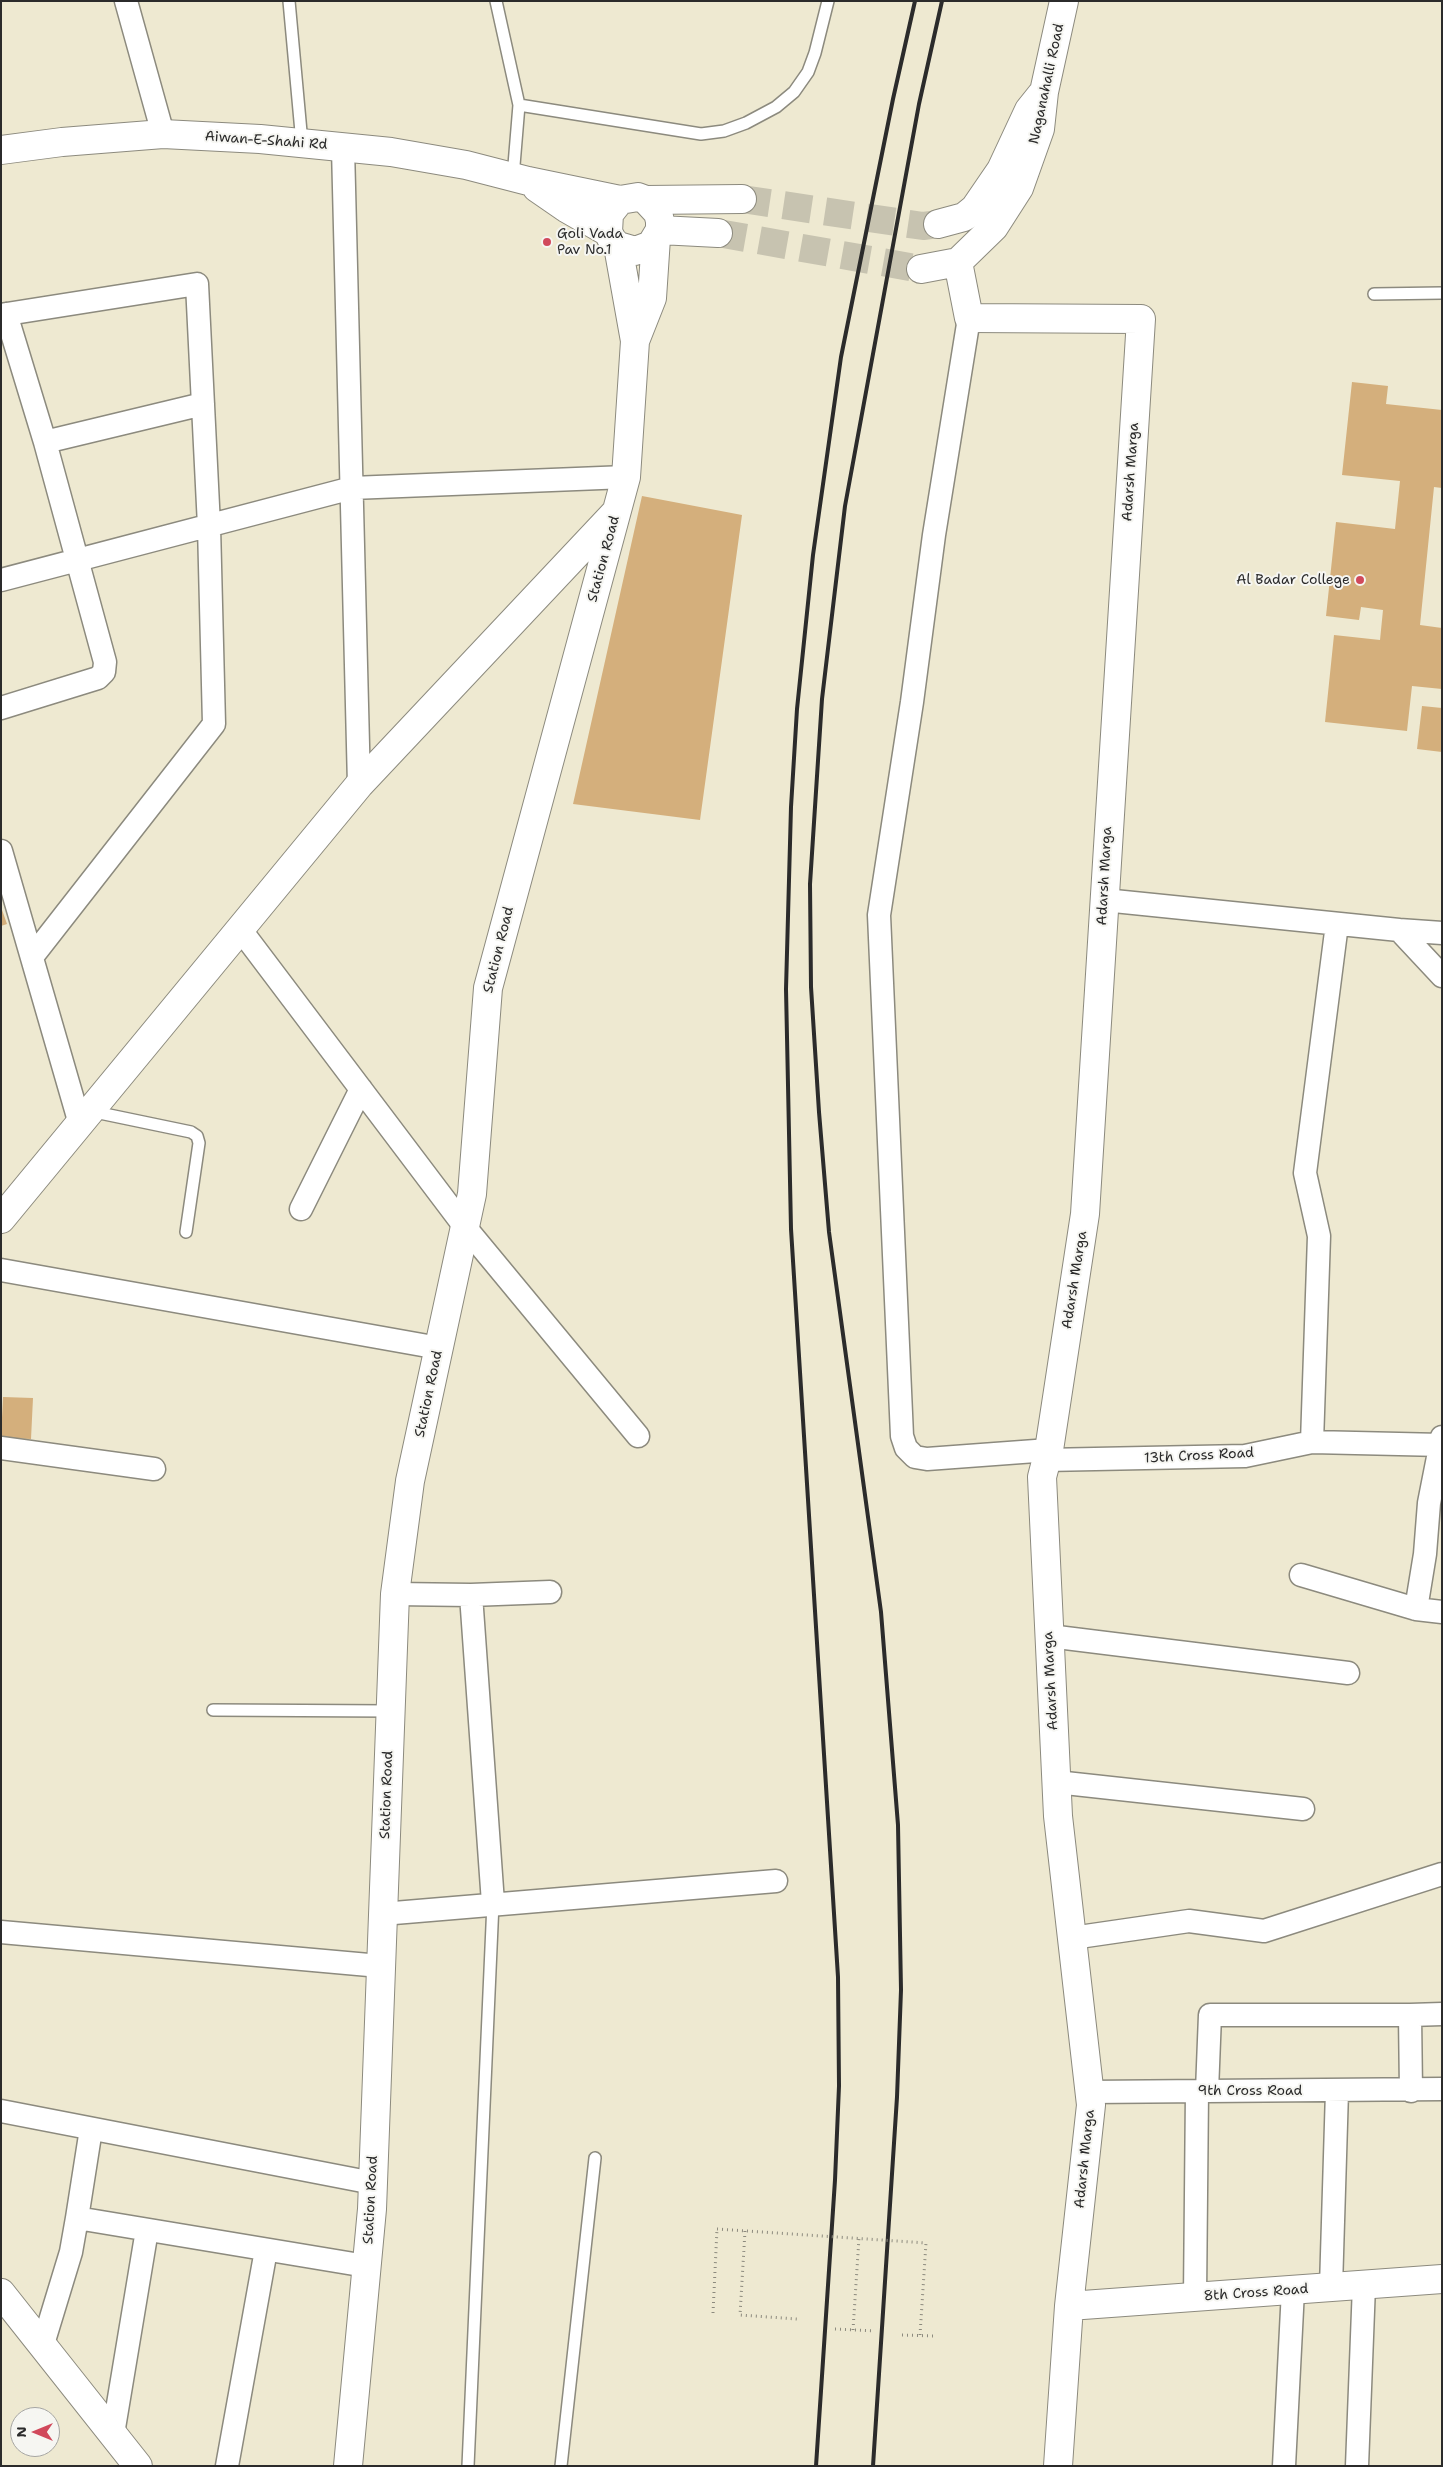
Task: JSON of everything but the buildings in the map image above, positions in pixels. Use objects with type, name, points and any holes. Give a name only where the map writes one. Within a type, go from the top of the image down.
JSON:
[{"type":"main road","name":"Naganahalli Road","points":[[958,262],[994,228],[1019,188],[1035,147],[1044,92],[1064,1]]},
{"type":"main road","points":[[938,224],[964,217],[979,203],[1001,170],[1029,110],[1044,92]]},
{"type":"main road","name":"Aiwan-E-Shahi Rd","points":[[1,150],[62,142],[163,134],[302,144],[401,154],[633,200],[742,199]]},
{"type":"main road","points":[[520,179],[634,251],[651,245],[658,234]]},
{"type":"main road","points":[[633,200],[658,212],[658,234],[652,298],[635,341],[609,214],[633,200]]},
{"type":"main road","points":[[658,234],[718,233]]},
{"type":"main road","points":[[922,269],[958,262],[969,318]]},
{"type":"main road","name":"Adarsh Marga","points":[[969,318],[1141,318],[1085,1214],[1042,1477],[1056,1782],[1091,2105],[1070,2306],[1058,2466]]},
{"type":"main road","name":"Station Road","points":[[348,2466],[373,2183],[395,1594],[410,1481],[472,1194],[488,988],[626,477],[635,341]]},
{"type":"main road","points":[[1,1219],[359,786],[618,509]]},
{"type":"main road","name":"8th Cross Road","points":[[1070,2306],[1442,2279]]},
{"type":"main road","points":[[1,2293],[138,2466]]},
{"type":"street","points":[[126,1],[163,134]]},
{"type":"street","points":[[343,148],[359,786]]},
{"type":"street","points":[[1,708],[98,678],[104,672],[105,662],[45,442],[4,315],[197,284],[209,526],[214,724],[32,958]]},
{"type":"street","name":"13th Cross Road","points":[[969,318],[934,534],[912,702],[879,915],[902,1436],[906,1448],[916,1456],[927,1459],[1047,1455],[1245,1456],[1312,1442],[1441,1443]]},
{"type":"street","points":[[45,442],[203,404]]},
{"type":"street","points":[[1,580],[352,488],[626,477]]},
{"type":"street","points":[[1,851],[32,958],[85,1117]]},
{"type":"street","points":[[1104,900],[1442,933]]},
{"type":"street","points":[[1312,1442],[1319,1236],[1305,1174],[1337,924]]},
{"type":"street","points":[[240,929],[465,1227],[638,1436]]},
{"type":"street","points":[[1399,930],[1442,976]]},
{"type":"street","points":[[301,1209],[361,1089]]},
{"type":"street","points":[[1,1270],[439,1348]]},
{"type":"street","points":[[1416,1609],[1425,1554],[1429,1503],[1441,1443]]},
{"type":"street","points":[[1,1448],[154,1469]]},
{"type":"street","points":[[1301,1575],[1416,1609],[1442,1612]]},
{"type":"street","points":[[395,1594],[471,1595],[550,1592]]},
{"type":"street","points":[[471,1595],[493,1903]]},
{"type":"street","points":[[1049,1636],[1348,1673]]},
{"type":"street","points":[[1056,1782],[1303,1809]]},
{"type":"street","points":[[1072,1938],[1189,1921],[1264,1931],[1442,1874]]},
{"type":"street","points":[[382,1914],[493,1903],[776,1881]]},
{"type":"street","points":[[1,1932],[380,1966]]},
{"type":"street","points":[[1195,2297],[1202,2091],[1210,2015],[1442,2014]]},
{"type":"street","points":[[1410,2015],[1411,2091]]},
{"type":"street","name":"9th Cross Road","points":[[1089,2092],[1411,2091],[1442,2089]]},
{"type":"street","points":[[1331,2287],[1337,2091]]},
{"type":"street","points":[[1,2111],[373,2183]]},
{"type":"street","points":[[43,2344],[70,2252],[91,2129]]},
{"type":"street","points":[[77,2218],[366,2266]]},
{"type":"street","points":[[113,2434],[147,2230]]},
{"type":"street","points":[[227,2466],[266,2250]]},
{"type":"street","points":[[1357,2466],[1364,2285]]},
{"type":"street","points":[[1284,2466],[1293,2290]]},
{"type":"lane","points":[[289,1],[302,144]]},
{"type":"lane","points":[[496,1],[518,105],[520,179]]},
{"type":"lane","points":[[518,105],[702,134],[724,131],[746,123],[776,107],[794,92],[808,72],[815,53],[828,1]]},
{"type":"lane","points":[[1374,294],[1442,293]]},
{"type":"lane","points":[[85,1117],[191,1132],[197,1136],[199,1143],[186,1232]]},
{"type":"lane","points":[[213,1710],[390,1711]]},
{"type":"lane","points":[[468,2466],[493,1903]]},
{"type":"lane","points":[[561,2466],[595,2158]]},
{"type":"path","points":[[713,2313],[717,2229],[926,2243],[920,2335]]},
{"type":"path","points":[[745,2231],[740,2315],[797,2319]]},
{"type":"path","points":[[853,2330],[859,2238]]},
{"type":"path","points":[[835,2330],[874,2332]]},
{"type":"path","points":[[902,2334],[935,2336]]},
{"type":"tunnel","points":[[742,199],[923,226],[938,224]]},
{"type":"tunnel","points":[[718,233],[921,269]]},
{"type":"railway","points":[[816,2466],[835,2180],[839,2086],[838,1977],[791,1229],[786,989],[791,807],[797,709],[813,555],[841,357],[893,99],[915,1]]},
{"type":"railway","points":[[873,2466],[897,2097],[901,1990],[898,1825],[881,1612],[829,1232],[811,987],[810,884],[822,699],[845,506],[919,104],[942,1]]},
{"type":"place","name":"Goli Vada Pav No.1","points":[[547,242]]},
{"type":"place","name":"Al Badar College","points":[[1360,580]]}]
